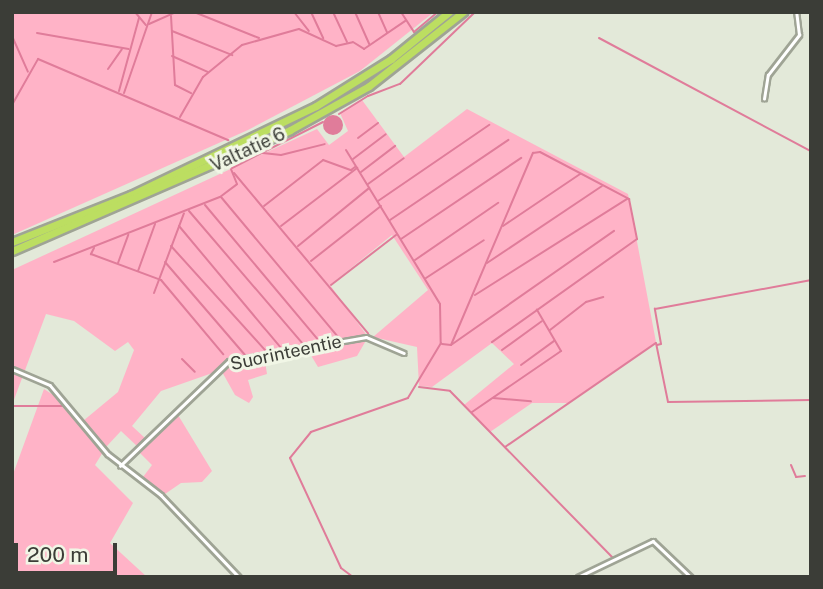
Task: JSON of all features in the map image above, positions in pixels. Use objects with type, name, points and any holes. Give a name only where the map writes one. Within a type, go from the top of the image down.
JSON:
[{"type":"highway","name":"Valtatie 6","points":[[12,242],[131,195],[316,106],[391,59],[449,12]]},
{"type":"highway","name":"Valtatie 6","points":[[12,251],[290,130],[379,79],[463,12]]},
{"type":"street","points":[[764,99],[768,75],[799,35],[796,12]]},
{"type":"street","name":"Suorinteentie","points":[[120,466],[229,361],[366,337],[404,353]]},
{"type":"street","points":[[12,369],[35,375],[53,389],[120,466],[161,495],[239,577]]},
{"type":"street","points":[[578,577],[653,541],[691,577]]},
{"type":"shaded area","points":[[12,12],[434,12],[360,71],[248,130],[12,235]]},
{"type":"shaded area","points":[[362,100],[404,157],[467,109],[628,194],[656,342],[568,403],[532,403],[490,432],[464,405],[514,364],[492,343],[432,387],[419,386],[417,347],[373,337],[428,290],[392,235],[330,285],[368,337],[357,356],[318,367],[306,347],[264,355],[267,374],[248,380],[253,397],[249,403],[235,395],[221,370],[161,391],[132,426],[146,439],[138,447],[121,431],[106,447],[83,421],[118,392],[134,350],[128,342],[115,351],[74,321],[46,314],[12,405],[12,270],[317,129],[329,145],[348,131],[340,113]]},
{"type":"shaded area","points":[[333,115],[340,118],[343,125],[340,132],[333,135],[326,132],[323,125],[326,118]]},
{"type":"shaded area","points":[[44,389],[58,398],[103,452],[95,465],[133,503],[110,543],[147,577],[12,577],[12,477]]},
{"type":"shaded area","points":[[178,415],[212,471],[202,482],[181,483],[165,494],[143,477],[152,465],[140,453]]},
{"type":"waterway","points":[[135,12],[146,25]]},
{"type":"waterway","points":[[124,93],[152,12]]},
{"type":"waterway","points":[[149,24],[176,12]]},
{"type":"waterway","points":[[194,12],[259,38]]},
{"type":"waterway","points":[[294,12],[309,31]]},
{"type":"waterway","points":[[311,12],[323,38]]},
{"type":"waterway","points":[[333,12],[347,42]]},
{"type":"waterway","points":[[355,12],[369,44]]},
{"type":"waterway","points":[[378,12],[387,32]]},
{"type":"waterway","points":[[401,12],[414,32],[438,12]]},
{"type":"waterway","points":[[339,114],[368,96],[400,84],[475,12]]},
{"type":"waterway","points":[[171,16],[175,85],[191,93]]},
{"type":"waterway","points":[[119,91],[139,18]]},
{"type":"waterway","points":[[180,117],[203,77],[242,45],[299,29],[336,46],[353,42],[364,49],[405,21]]},
{"type":"waterway","points":[[172,31],[232,55]]},
{"type":"waterway","points":[[37,33],[129,49]]},
{"type":"waterway","points":[[12,36],[28,72]]},
{"type":"waterway","points":[[599,38],[811,151]]},
{"type":"waterway","points":[[108,69],[122,49]]},
{"type":"waterway","points":[[172,56],[208,72]]},
{"type":"waterway","points":[[12,105],[38,59],[228,140]]},
{"type":"waterway","points":[[232,168],[323,122]]},
{"type":"waterway","points":[[358,138],[378,123]]},
{"type":"waterway","points":[[378,201],[489,125]]},
{"type":"waterway","points":[[353,159],[386,134]]},
{"type":"waterway","points":[[390,220],[508,140]]},
{"type":"waterway","points":[[263,153],[281,155],[325,144]]},
{"type":"waterway","points":[[361,172],[395,146]]},
{"type":"waterway","points":[[346,150],[440,304],[441,343],[408,398],[311,432],[290,458],[341,568],[353,577]]},
{"type":"waterway","points":[[451,345],[533,153],[540,152],[629,199],[637,239],[492,342]]},
{"type":"waterway","points":[[368,184],[404,158]]},
{"type":"waterway","points":[[401,239],[521,158]]},
{"type":"waterway","points":[[264,206],[323,160],[351,170],[355,167]]},
{"type":"waterway","points":[[281,226],[357,168]]},
{"type":"waterway","points":[[54,262],[220,197],[237,184],[231,169]]},
{"type":"waterway","points":[[234,173],[368,333]]},
{"type":"waterway","points":[[503,226],[580,174]]},
{"type":"waterway","points":[[487,263],[602,186]]},
{"type":"waterway","points":[[298,246],[369,188]]},
{"type":"waterway","points":[[221,197],[339,338]]},
{"type":"waterway","points":[[475,295],[627,199]]},
{"type":"waterway","points":[[415,260],[498,203]]},
{"type":"waterway","points":[[205,205],[320,342]]},
{"type":"waterway","points":[[311,261],[381,206]]},
{"type":"waterway","points":[[189,211],[303,344]]},
{"type":"waterway","points":[[154,293],[184,213]]},
{"type":"waterway","points":[[138,271],[155,224]]},
{"type":"waterway","points":[[179,226],[281,348]]},
{"type":"waterway","points":[[442,344],[451,345],[614,231]]},
{"type":"waterway","points":[[118,263],[128,235]]},
{"type":"waterway","points":[[331,285],[396,235]]},
{"type":"waterway","points":[[426,278],[484,240]]},
{"type":"waterway","points":[[171,246],[266,351]]},
{"type":"waterway","points":[[94,248],[91,254],[161,280],[223,354]]},
{"type":"waterway","points":[[165,262],[245,355]]},
{"type":"waterway","points":[[657,345],[661,344],[655,309],[811,280]]},
{"type":"waterway","points":[[550,330],[586,302],[603,297]]},
{"type":"waterway","points":[[472,412],[561,351],[537,310]]},
{"type":"waterway","points":[[502,350],[542,321]]},
{"type":"waterway","points":[[521,365],[554,341]]},
{"type":"waterway","points":[[505,447],[656,343],[668,402],[811,400]]},
{"type":"waterway","points":[[182,359],[195,372]]},
{"type":"waterway","points":[[419,387],[450,391],[612,557]]},
{"type":"waterway","points":[[493,398],[531,401]]},
{"type":"waterway","points":[[12,406],[62,406]]},
{"type":"waterway","points":[[791,465],[796,477],[805,476]]}]
